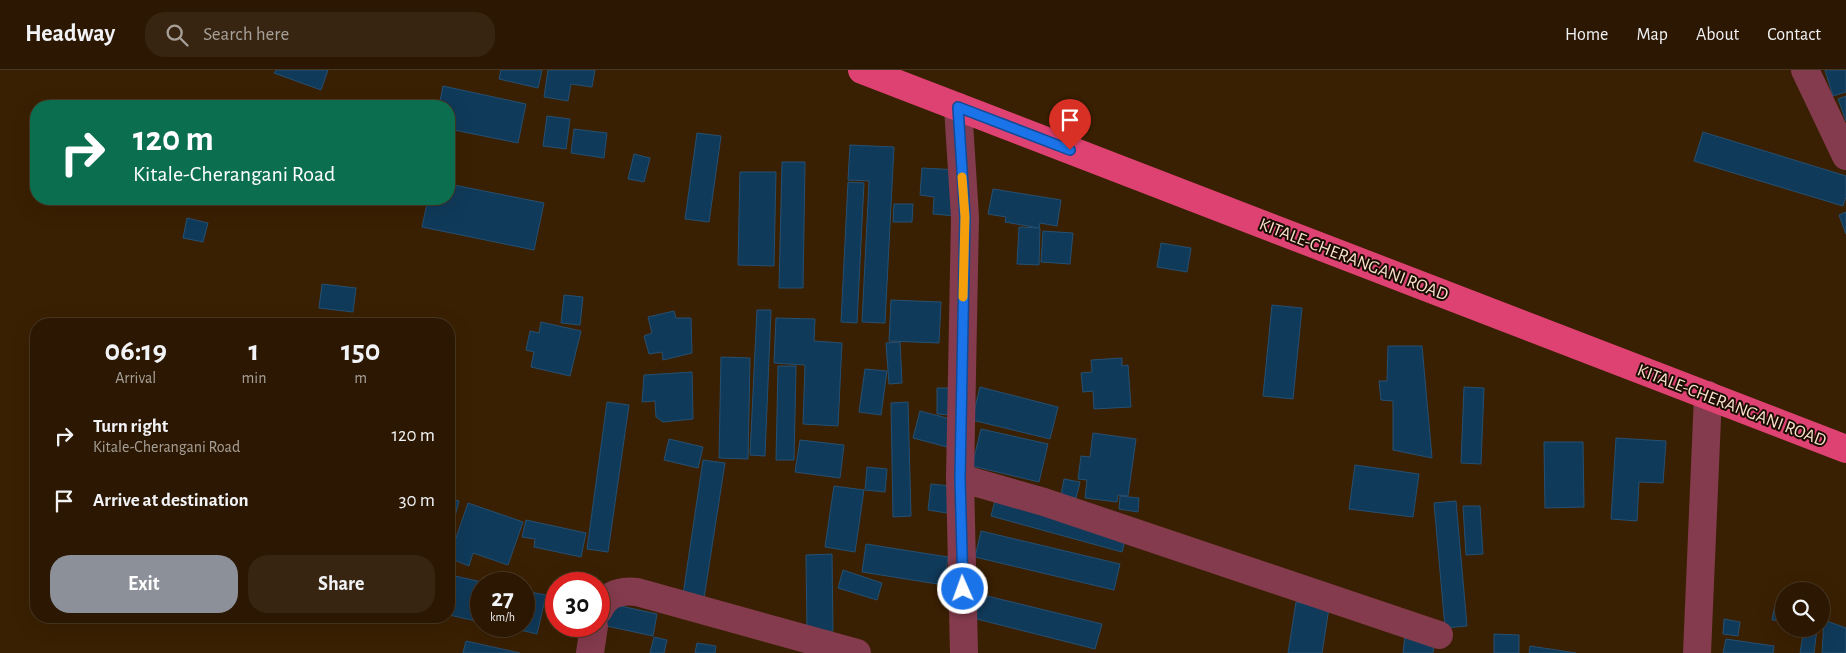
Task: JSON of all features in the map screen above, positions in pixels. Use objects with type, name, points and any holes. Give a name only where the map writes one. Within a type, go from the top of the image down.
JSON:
[{"type":"main road","name":"KITALE-CHERANGANI ROAD","points":[[862,70],[1846,449]]},
{"type":"street","points":[[1805,70],[1846,156]]},
{"type":"street","points":[[958,107],[965,217],[960,478],[964,653]]},
{"type":"street","points":[[1697,653],[1708,395]]},
{"type":"street","points":[[960,478],[1044,502],[1439,635]]},
{"type":"street","points":[[610,596],[624,591],[636,592],[857,653]]},
{"type":"street","points":[[590,653],[592,637]]},
{"type":"building","points":[[276,70],[328,70],[321,90],[274,73]]},
{"type":"building","points":[[501,70],[542,70],[538,88],[499,79]]},
{"type":"building","points":[[548,70],[595,70],[592,87],[571,84],[568,101],[544,97]]},
{"type":"building","points":[[1825,70],[1846,70],[1846,92],[1833,96]]},
{"type":"building","points":[[443,86],[526,104],[518,143],[455,130],[455,100],[440,100]]},
{"type":"building","points":[[1846,96],[1846,121],[1838,99]]},
{"type":"building","points":[[547,116],[570,119],[566,149],[543,146]]},
{"type":"building","points":[[574,129],[607,133],[604,158],[571,153]]},
{"type":"building","points":[[1703,132],[1846,176],[1846,197],[1843,206],[1694,161]]},
{"type":"building","points":[[697,133],[721,136],[709,222],[685,219]]},
{"type":"building","points":[[850,145],[894,147],[885,323],[862,322],[869,181],[848,180]]},
{"type":"building","points":[[634,154],[650,158],[644,182],[628,179]]},
{"type":"building","points":[[782,162],[805,162],[803,288],[779,288]]},
{"type":"building","points":[[922,168],[959,170],[956,216],[933,214],[934,197],[920,195]]},
{"type":"building","points":[[740,172],[776,172],[774,266],[738,265]]},
{"type":"building","points":[[848,182],[864,183],[857,323],[841,322]]},
{"type":"building","points":[[455,185],[544,203],[534,250],[422,227],[427,205],[455,205]]},
{"type":"building","points":[[993,189],[1061,200],[1057,226],[1040,223],[1039,228],[1005,222],[1006,217],[988,214]]},
{"type":"building","points":[[894,204],[913,204],[912,222],[893,222]]},
{"type":"building","points":[[1846,212],[1846,234],[1839,215]]},
{"type":"building","points":[[187,218],[208,223],[203,242],[183,238]]},
{"type":"building","points":[[1019,227],[1040,228],[1039,265],[1017,264]]},
{"type":"building","points":[[1043,231],[1073,233],[1070,264],[1041,262]]},
{"type":"building","points":[[1161,243],[1191,248],[1187,272],[1157,267]]},
{"type":"building","points":[[322,284],[356,288],[353,312],[319,308]]},
{"type":"building","points":[[564,295],[583,297],[580,325],[561,323]]},
{"type":"building","points":[[891,300],[941,302],[939,343],[889,341]]},
{"type":"building","points":[[1272,305],[1302,308],[1293,399],[1263,396]]},
{"type":"building","points":[[757,310],[771,310],[765,456],[750,455]]},
{"type":"building","points":[[674,311],[676,318],[691,318],[692,353],[663,360],[662,352],[649,354],[644,336],[652,333],[648,317]]},
{"type":"building","points":[[776,318],[815,319],[814,341],[842,343],[838,426],[803,424],[805,365],[774,363]]},
{"type":"building","points":[[541,322],[581,331],[570,376],[531,367],[534,352],[526,350],[530,331],[539,333]]},
{"type":"building","points":[[900,342],[902,383],[889,384],[886,343]]},
{"type":"building","points":[[1388,346],[1422,346],[1432,458],[1393,450],[1393,401],[1381,400],[1379,381],[1387,381]]},
{"type":"building","points":[[721,357],[750,358],[748,459],[719,458]]},
{"type":"building","points":[[1122,358],[1122,366],[1128,365],[1131,407],[1094,409],[1093,391],[1083,392],[1081,373],[1092,372],[1091,360]]},
{"type":"building","points":[[778,366],[796,366],[794,460],[776,460]]},
{"type":"building","points":[[865,369],[887,371],[881,415],[859,412]]},
{"type":"building","points":[[692,372],[693,419],[663,422],[656,417],[655,401],[642,402],[644,375]]},
{"type":"building","points":[[980,387],[1058,407],[1050,439],[972,420]]},
{"type":"building","points":[[1464,387],[1484,388],[1481,464],[1461,463]]},
{"type":"building","points":[[937,388],[950,388],[950,415],[937,414]]},
{"type":"building","points":[[607,402],[629,405],[608,552],[587,549]]},
{"type":"building","points":[[908,402],[911,516],[893,517],[891,403]]},
{"type":"building","points":[[920,411],[954,420],[947,447],[913,438]]},
{"type":"building","points":[[981,429],[1048,444],[1039,482],[972,466]]},
{"type":"building","points":[[1093,433],[1136,439],[1128,496],[1118,495],[1117,502],[1085,498],[1087,480],[1078,479],[1081,456],[1090,457]]},
{"type":"building","points":[[1616,438],[1666,441],[1663,483],[1639,482],[1637,521],[1611,519]]},
{"type":"building","points":[[669,439],[703,447],[698,468],[664,460]]},
{"type":"building","points":[[800,440],[844,445],[840,478],[795,472]]},
{"type":"building","points":[[1544,442],[1583,442],[1584,507],[1545,508]]},
{"type":"building","points":[[703,460],[725,463],[704,598],[683,595]]},
{"type":"building","points":[[1355,465],[1419,474],[1413,517],[1349,509]]},
{"type":"building","points":[[867,467],[887,469],[885,492],[865,490]]},
{"type":"building","points":[[1064,479],[1080,482],[1076,498],[1061,495]]},
{"type":"building","points":[[931,484],[950,486],[947,513],[928,510]]},
{"type":"building","points":[[834,486],[864,490],[855,552],[825,547]]},
{"type":"building","points":[[1120,496],[1139,498],[1138,512],[1119,509]]},
{"type":"building","points":[[996,497],[1127,533],[1122,552],[991,516]]},
{"type":"building","points":[[455,500],[459,501],[455,516]]},
{"type":"building","points":[[1456,501],[1467,626],[1445,628],[1434,503]]},
{"type":"building","points":[[468,503],[523,522],[508,565],[473,553],[469,566],[455,560],[455,541]]},
{"type":"building","points":[[1463,506],[1480,506],[1483,554],[1466,555]]},
{"type":"building","points":[[526,520],[586,533],[581,557],[534,547],[535,539],[522,537]]},
{"type":"building","points":[[981,531],[1120,564],[1114,590],[975,557]]},
{"type":"building","points":[[866,544],[948,557],[944,585],[862,572]]},
{"type":"building","points":[[832,554],[833,631],[807,632],[806,555]]},
{"type":"building","points":[[843,570],[882,583],[877,600],[838,588]]},
{"type":"building","points":[[455,576],[470,579],[470,620],[455,616]]},
{"type":"building","points":[[535,593],[545,595],[537,634],[535,634]]},
{"type":"building","points":[[979,594],[1102,624],[1095,649],[973,618]]},
{"type":"building","points":[[1296,602],[1329,608],[1322,653],[1288,653]]},
{"type":"building","points":[[610,604],[657,614],[653,636],[610,627]]},
{"type":"building","points":[[1775,605],[1775,620],[1772,620]]},
{"type":"building","points":[[1724,619],[1740,622],[1738,636],[1723,634]]},
{"type":"building","points":[[1830,622],[1846,628],[1846,653],[1822,653],[1823,637],[1830,637]]},
{"type":"building","points":[[1494,634],[1519,635],[1519,653],[1494,653]]},
{"type":"building","points":[[1405,636],[1434,640],[1433,653],[1403,653]]},
{"type":"building","points":[[654,637],[667,640],[664,653],[650,653]]},
{"type":"building","points":[[1803,637],[1816,637],[1814,653],[1800,653]]},
{"type":"building","points":[[1726,639],[1774,646],[1773,653],[1723,653]]},
{"type":"building","points":[[466,641],[520,653],[463,653]]},
{"type":"building","points":[[697,643],[716,646],[715,653],[695,653]]},
{"type":"building","points":[[1530,646],[1576,653],[1529,653]]},
{"type":"slow traffic","points":[[962,177],[965,217],[963,297]]},
{"type":"route","points":[[963,589],[960,478],[965,217],[958,107],[1070,150]]}]
